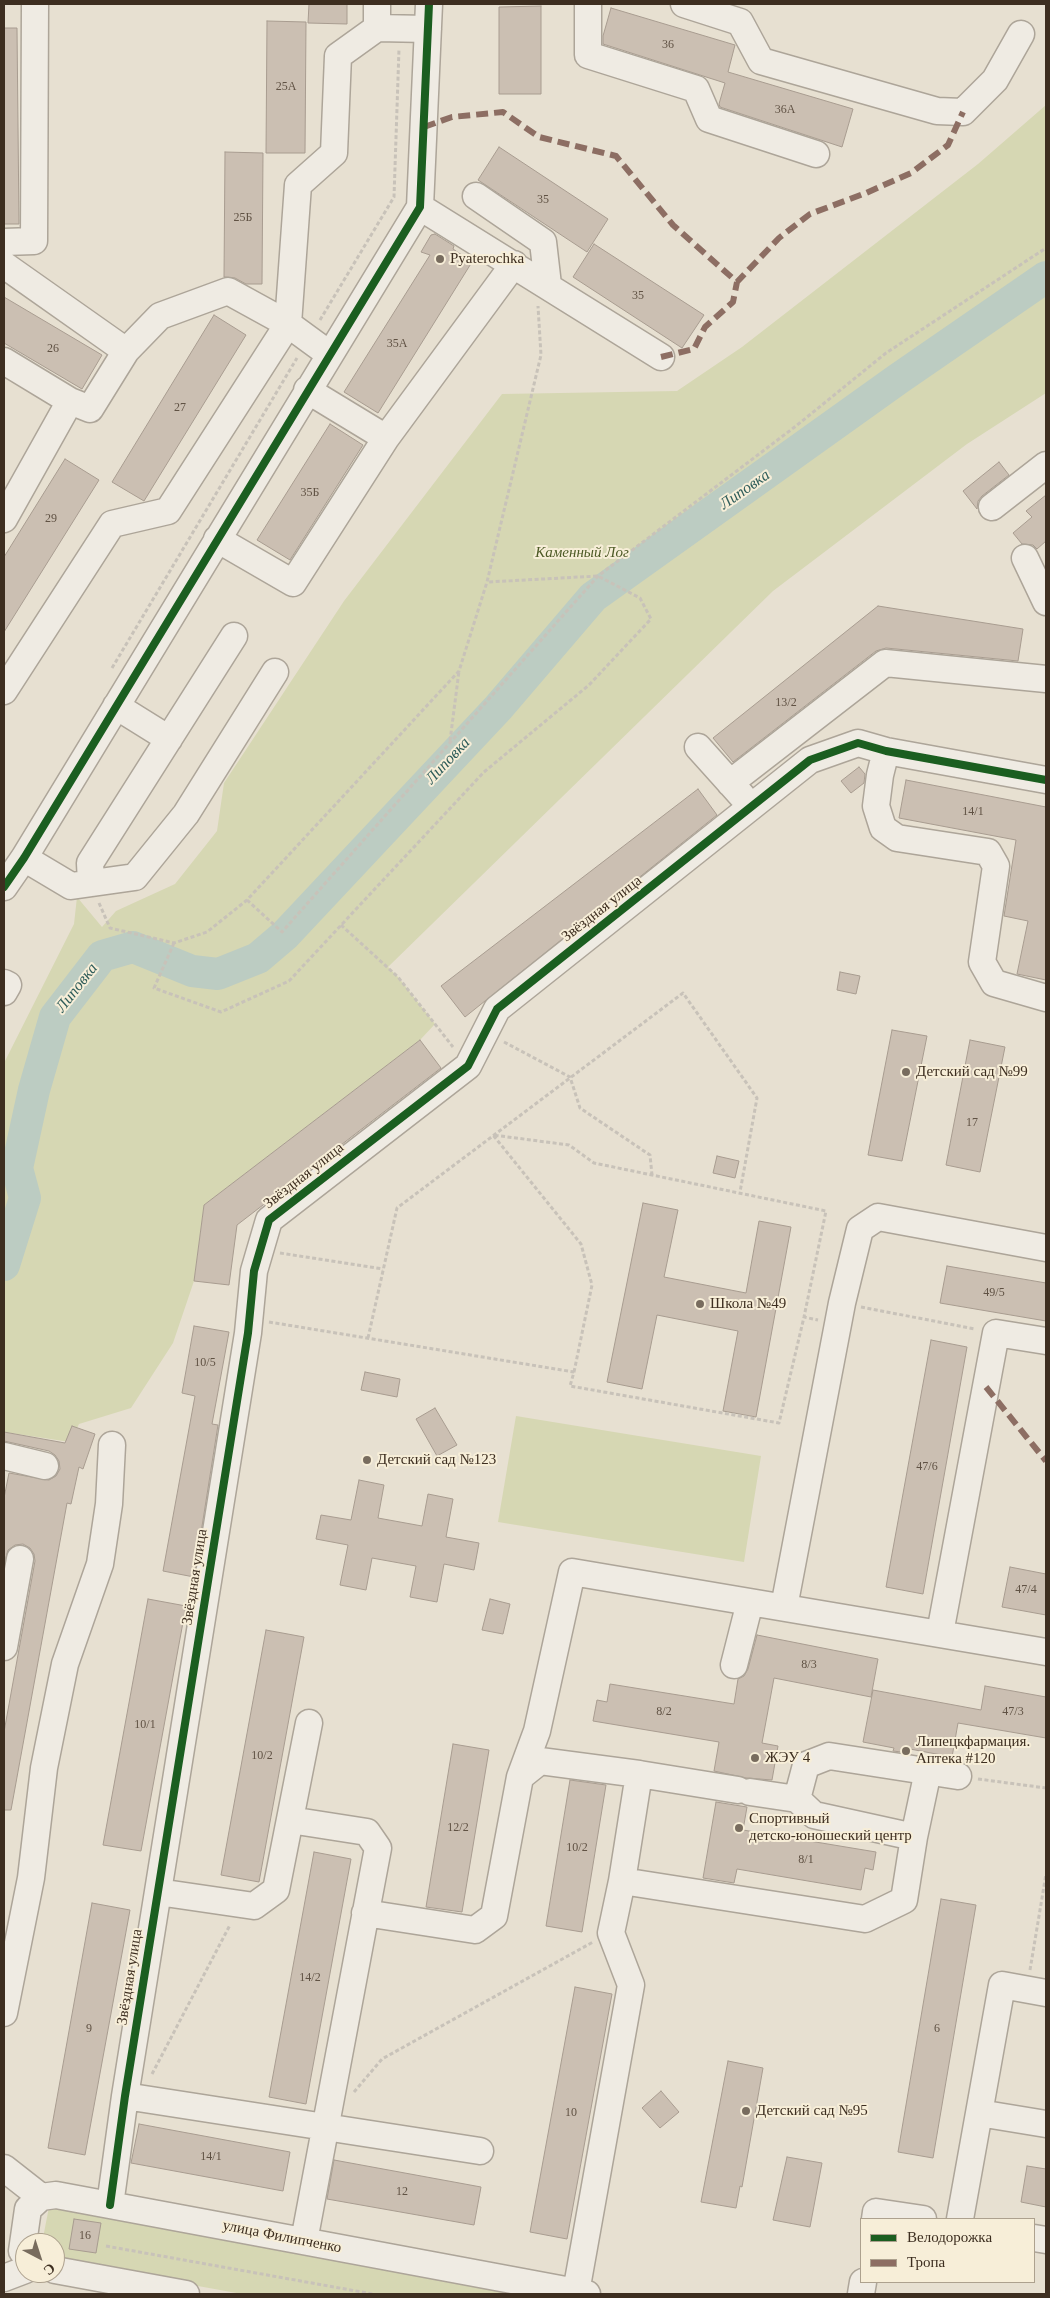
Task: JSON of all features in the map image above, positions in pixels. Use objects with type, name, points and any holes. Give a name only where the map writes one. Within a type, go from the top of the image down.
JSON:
[{"type":"street","points":[[4,242],[34,241],[35,4]]},
{"type":"street","points":[[588,4],[588,55],[696,89],[709,119],[816,154]]},
{"type":"street","points":[[684,4],[740,22],[761,60],[937,111],[963,112],[995,80],[1021,34]]},
{"type":"street","points":[[4,691],[112,524],[168,511],[288,324],[298,185],[334,153],[338,56],[377,16],[428,16],[420,207],[24,858],[4,887]]},
{"type":"street","points":[[217,539],[293,583],[386,438],[532,275],[543,242],[476,196]]},
{"type":"street","points":[[420,207],[661,357]]},
{"type":"street","points":[[4,266],[126,351]]},
{"type":"street","points":[[4,361],[70,401],[90,409],[126,351],[160,316],[228,291],[288,324],[329,354]]},
{"type":"street","points":[[307,390],[386,438]]},
{"type":"street","points":[[4,519],[70,401]]},
{"type":"street","points":[[992,507],[1046,465]]},
{"type":"street","points":[[1025,558],[1046,602]]},
{"type":"street","points":[[91,883],[90,863],[234,636]]},
{"type":"street","points":[[730,783],[885,663],[1046,679]]},
{"type":"street","points":[[24,858],[70,886],[135,877],[186,814],[275,672]]},
{"type":"street","points":[[116,706],[169,739]]},
{"type":"street","name":"Звёздная улица","points":[[110,2205],[132,2097],[158,1892],[250,1319],[254,1271],[269,1220],[468,1066],[497,1009],[753,808],[810,760],[858,743],[886,751],[1046,780]]},
{"type":"street","points":[[698,747],[753,808]]},
{"type":"street","points":[[886,751],[876,806],[882,828],[897,838],[988,852],[996,866],[982,962],[994,983],[1046,998]]},
{"type":"street","points":[[4,983],[8,985],[4,992]]},
{"type":"street","points":[[784,1607],[842,1303],[860,1229],[878,1217],[1046,1248]]},
{"type":"street","points":[[940,1633],[996,1333],[1046,1341]]},
{"type":"street","points":[[4,2013],[31,1878],[44,1768],[65,1664],[100,1564],[109,1504],[112,1445]]},
{"type":"street","points":[[4,1456],[45,1466]]},
{"type":"street","points":[[4,1647],[20,1559]]},
{"type":"street","points":[[366,1913],[475,1930],[494,1916],[520,1777],[537,1731],[572,1572],[1046,1652]]},
{"type":"street","points":[[734,1665],[750,1602]]},
{"type":"street","points":[[158,1892],[254,1906],[276,1890],[309,1723]]},
{"type":"street","points":[[797,1799],[806,1765],[829,1756],[958,1776]]},
{"type":"street","points":[[520,1777],[540,1761],[639,1774],[797,1799],[814,1814],[914,1837]]},
{"type":"street","points":[[622,1881],[865,1919],[904,1900],[914,1837],[928,1771]]},
{"type":"street","points":[[582,2293],[631,1985],[611,1933],[622,1881],[639,1774]]},
{"type":"street","points":[[290,1820],[367,1832],[378,1848],[304,2241]]},
{"type":"street","points":[[960,2218],[1002,1985],[1036,1991]]},
{"type":"street","points":[[132,2097],[480,2151]]},
{"type":"street","points":[[979,2113],[1046,2124]]},
{"type":"street","points":[[4,2167],[41,2197],[28,2209],[25,2233]]},
{"type":"street","name":"улица Филипченко","points":[[41,2197],[56,2195],[582,2293]]},
{"type":"street","points":[[875,2218],[876,2212],[917,2218]]},
{"type":"street","points":[[65,2274],[91,2286],[186,2294]]},
{"type":"path","points":[[247,900],[282,932],[598,576],[796,426],[886,353],[1046,248]]},
{"type":"path","points":[[450,742],[459,671],[488,582],[541,355],[540,320],[532,275]]},
{"type":"path","points":[[174,943],[154,988],[222,1012],[289,981],[484,772],[589,686],[651,619],[640,598],[598,576],[488,582]]},
{"type":"path","points":[[91,883],[110,928],[174,943],[207,932],[247,900],[459,671]]},
{"type":"path","points":[[341,925],[398,977],[468,1066]]},
{"type":"path","points":[[368,1338],[396,1208],[683,993],[757,1098],[740,1192]]},
{"type":"path","points":[[485,1032],[570,1077],[580,1108],[650,1155],[652,1175]]},
{"type":"path","points":[[494,1135],[569,1146],[594,1163],[826,1211],[779,1423],[570,1386],[592,1286],[581,1244],[494,1135]]},
{"type":"path","points":[[260,1250],[383,1269]]},
{"type":"path","points":[[804,1317],[825,1321],[842,1303],[996,1333]]},
{"type":"path","points":[[250,1319],[574,1372]]},
{"type":"path","points":[[958,1776],[1046,1788]]},
{"type":"path","points":[[1036,1991],[1046,1874]]},
{"type":"path","points":[[132,2097],[241,1904]]},
{"type":"path","points":[[350,2097],[382,2059],[611,1933]]},
{"type":"path","points":[[106,2246],[372,2294]]},
{"type":"green space","name":"Каменный Лог","points":[[1046,105],[1046,393],[967,444],[773,591],[388,967],[435,1024],[420,1040],[204,1205],[194,1281],[173,1343],[131,1408],[79,1424],[70,1442],[4,1432],[4,1063],[74,924],[77,897],[102,927],[116,911],[175,884],[217,831],[224,783],[344,601],[502,394],[677,391],[742,347],[978,164]]},
{"type":"green space","points":[[516,1416],[761,1456],[744,1562],[498,1522]]},
{"type":"green space","points":[[49,2207],[531,2294],[242,2294],[65,2262],[65,2233],[44,2233]]},
{"type":"building","points":[[309,4],[347,4],[347,24],[308,23]]},
{"type":"building","points":[[541,6],[541,94],[499,94],[499,7]]},
{"type":"building","points":[[611,8],[735,45],[728,72],[853,109],[842,147],[720,107],[719,104],[725,83],[603,44],[603,36]]},
{"type":"building","points":[[267,21],[306,22],[305,153],[266,153]]},
{"type":"building","points":[[4,28],[17,28],[19,224],[4,224]]},
{"type":"building","points":[[499,147],[608,219],[587,252],[478,180]]},
{"type":"building","points":[[225,152],[263,153],[262,284],[246,284],[235,278],[224,277]]},
{"type":"building","points":[[435,234],[454,246],[453,249],[472,262],[378,413],[344,392],[430,255],[421,252],[431,235]]},
{"type":"building","points":[[594,244],[704,315],[682,348],[573,277]]},
{"type":"building","points":[[4,297],[102,355],[82,389],[4,343]]},
{"type":"building","points":[[214,315],[246,335],[144,501],[112,482]]},
{"type":"building","points":[[330,424],[363,445],[290,560],[257,540]]},
{"type":"building","points":[[65,459],[99,480],[4,632],[4,557]]},
{"type":"building","points":[[999,462],[1009,475],[982,496],[978,501],[977,509],[963,491]]},
{"type":"building","points":[[1046,495],[1046,541],[1037,549],[1033,545],[1022,544],[1013,533],[1032,517],[1026,511]]},
{"type":"building","points":[[878,606],[1023,629],[1018,661],[886,648],[876,651],[733,762],[713,738]]},
{"type":"building","points":[[859,767],[865,774],[864,783],[851,793],[841,781]]},
{"type":"building","points":[[906,780],[1046,807],[1046,980],[1017,974],[1028,921],[1004,916],[1016,840],[899,818]]},
{"type":"building","points":[[698,789],[717,815],[465,1017],[441,986]]},
{"type":"building","points":[[840,972],[860,976],[856,994],[837,990]]},
{"type":"building","points":[[892,1030],[927,1036],[902,1161],[868,1155]]},
{"type":"building","points":[[420,1040],[441,1068],[237,1225],[229,1285],[194,1281],[204,1205]]},
{"type":"building","points":[[970,1040],[1005,1047],[980,1172],[946,1165]]},
{"type":"building","points":[[717,1156],[739,1161],[735,1178],[713,1173]]},
{"type":"building","name":"Школа №49","points":[[643,1203],[678,1210],[664,1277],[746,1293],[759,1221],[791,1227],[756,1417],[723,1411],[738,1331],[657,1315],[642,1389],[607,1382]]},
{"type":"building","points":[[947,1266],[1046,1283],[1046,1321],[940,1303]]},
{"type":"building","points":[[194,1326],[229,1332],[212,1424],[218,1425],[194,1577],[163,1571],[195,1396],[182,1393]]},
{"type":"building","points":[[931,1340],[967,1347],[923,1594],[886,1587]]},
{"type":"building","points":[[365,1372],[400,1379],[397,1397],[361,1390]]},
{"type":"building","points":[[435,1408],[457,1445],[437,1456],[416,1419]]},
{"type":"building","points":[[72,1426],[95,1434],[83,1469],[79,1467],[71,1504],[67,1503],[11,1810],[4,1810],[4,1732],[35,1561],[34,1554],[30,1548],[23,1544],[15,1545],[8,1550],[4,1565],[4,1498],[9,1473],[49,1480],[56,1476],[60,1469],[59,1461],[49,1451],[4,1441],[4,1432],[65,1443]]},
{"type":"building","points":[[359,1480],[384,1485],[378,1518],[422,1526],[428,1494],[453,1499],[446,1537],[479,1543],[474,1570],[444,1564],[437,1602],[410,1597],[416,1566],[372,1558],[366,1590],[340,1585],[348,1545],[316,1539],[321,1515],[351,1520]]},
{"type":"building","points":[[1010,1567],[1046,1574],[1046,1615],[1002,1607]]},
{"type":"building","points":[[148,1599],[186,1606],[141,1851],[103,1845]]},
{"type":"building","points":[[490,1599],[510,1604],[503,1634],[482,1630]]},
{"type":"building","points":[[266,1630],[304,1637],[259,1882],[221,1875]]},
{"type":"building","points":[[757,1635],[878,1659],[871,1697],[774,1678],[762,1743],[778,1746],[772,1780],[746,1778],[714,1771],[719,1742],[593,1721],[597,1700],[607,1702],[610,1684],[734,1704],[738,1679],[744,1676],[748,1669]]},
{"type":"building","points":[[985,1686],[1046,1697],[1046,1738],[958,1723],[952,1757],[910,1749],[909,1753],[893,1751],[894,1748],[863,1742],[873,1690],[981,1710]]},
{"type":"building","points":[[453,1744],[489,1750],[462,1912],[426,1907]]},
{"type":"building","points":[[570,1780],[606,1785],[582,1932],[546,1926]]},
{"type":"building","points":[[716,1802],[747,1807],[743,1830],[876,1852],[873,1870],[865,1868],[861,1890],[737,1869],[734,1883],[703,1878]]},
{"type":"building","points":[[314,1852],[351,1859],[306,2104],[269,2097]]},
{"type":"building","points":[[941,1899],[976,1905],[933,2158],[898,2152]]},
{"type":"building","points":[[92,1903],[130,1910],[85,2155],[48,2148]]},
{"type":"building","points":[[575,1987],[612,1994],[567,2239],[530,2232]]},
{"type":"building","points":[[728,2061],[763,2068],[742,2187],[740,2186],[736,2208],[701,2202]]},
{"type":"building","points":[[661,2091],[679,2112],[660,2128],[642,2108]]},
{"type":"building","points":[[139,2124],[290,2152],[283,2191],[131,2163]]},
{"type":"building","points":[[787,2157],[822,2163],[810,2227],[773,2220]]},
{"type":"building","points":[[334,2160],[481,2187],[474,2225],[327,2199]]},
{"type":"building","points":[[1027,2166],[1046,2169],[1046,2207],[1021,2202]]},
{"type":"building","points":[[74,2219],[101,2223],[96,2253],[69,2249]]},
{"type":"waterway","name":"Липовка","points":[[4,1265],[25,1198],[17,1168],[34,1090],[55,1017],[102,956],[133,947],[192,971],[218,974],[258,958],[285,935],[498,708],[593,597],[898,379],[1046,277]]},
{"type":"marked path","points":[[424,127],[452,117],[503,112],[539,137],[616,156],[673,225],[737,282],[779,238],[810,214],[866,193],[911,173],[948,145],[963,112]]},
{"type":"marked path","points":[[661,357],[694,349],[705,327],[733,302],[737,282]]},
{"type":"marked path","points":[[986,1387],[1046,1461]]},
{"type":"cycle path","points":[[4,887],[24,858],[420,207],[429,4]]},
{"type":"cycle path","points":[[110,2205],[125,2096],[248,1333],[254,1271],[269,1220],[468,1066],[497,1009],[810,760],[858,743],[886,751],[1046,780]]},
{"type":"place","name":"Pyaterochka","points":[[440,259]]},
{"type":"place","name":"Детский сад №99","points":[[906,1072]]},
{"type":"place","name":"Школа №49","points":[[700,1304]]},
{"type":"place","name":"Детский сад №123","points":[[367,1460]]},
{"type":"place","name":"Липецкфармация. Аптека #120","points":[[906,1751]]},
{"type":"place","name":"ЖЭУ 4","points":[[755,1758]]},
{"type":"place","name":"Спортивный детско-юношеский центр","points":[[739,1828]]},
{"type":"place","name":"Детский сад №95","points":[[746,2111]]}]
